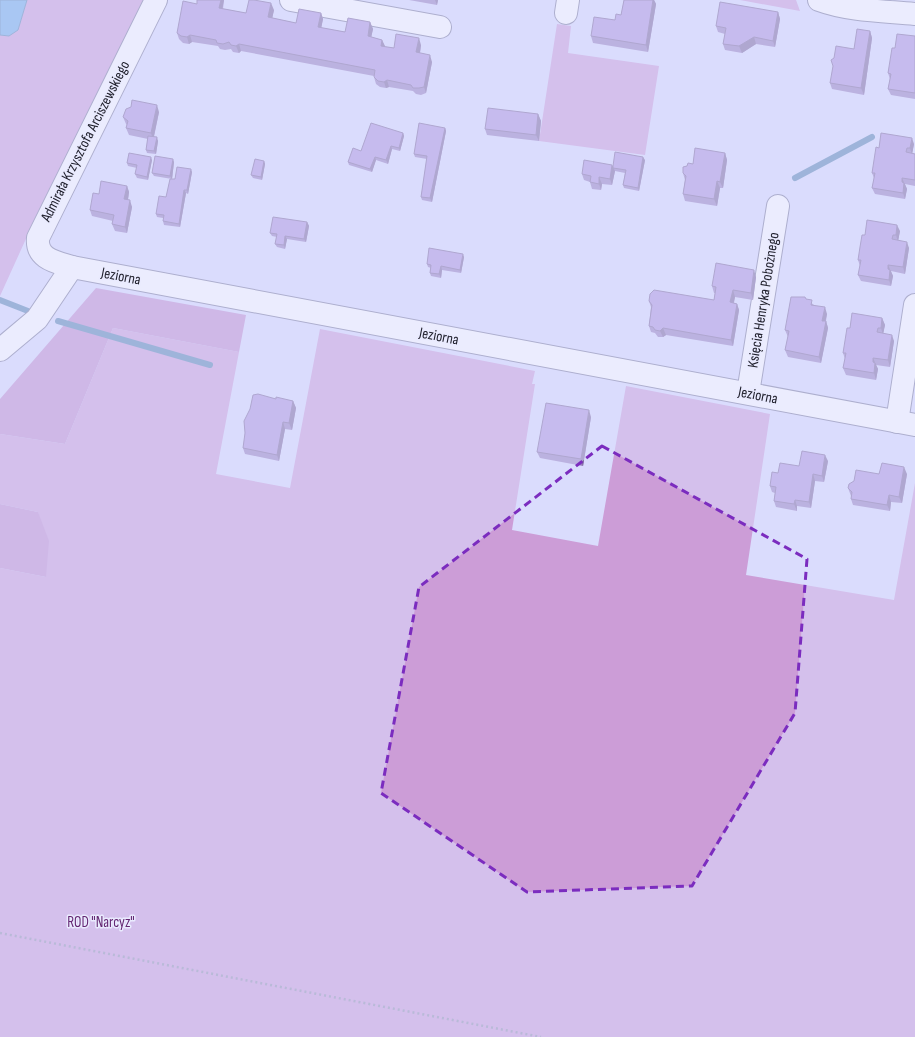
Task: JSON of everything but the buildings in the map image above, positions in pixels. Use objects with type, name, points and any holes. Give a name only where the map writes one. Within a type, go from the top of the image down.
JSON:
[{"type":"street","name":"Admirała Krzysztofa Arciszewskiego","points":[[72,267],[49,260],[40,251],[37,244],[38,238],[45,220],[156,0]]},
{"type":"street","points":[[291,0],[440,27]]},
{"type":"street","points":[[819,0],[860,9],[915,14]]},
{"type":"street","name":"Księcia Henryka Pobożnego","points":[[748,393],[778,206]]},
{"type":"street","points":[[0,350],[37,319],[72,267]]},
{"type":"street","name":"Jeziorna","points":[[72,267],[906,423]]},
{"type":"street","points":[[906,423],[915,305]]},
{"type":"path","points":[[0,933],[541,1037]]},
{"type":"highlighted area","points":[[602,446],[807,559],[795,713],[692,886],[527,892],[381,793],[419,587]]},
{"type":"green space","points":[[27,0],[148,0],[30,230],[0,296],[0,35],[9,36],[18,30]]},
{"type":"green space","points":[[740,0],[796,0],[800,11]]},
{"type":"green space","points":[[557,24],[571,26],[568,53],[659,66],[645,155],[539,141]]},
{"type":"green space","name":"ROD \"Narcyz\"","points":[[113,328],[239,352],[216,474],[290,488],[320,329],[535,371],[532,384],[535,384],[512,530],[598,546],[626,386],[770,414],[746,575],[894,600],[915,483],[915,1037],[0,1037],[0,568],[46,577],[38,512],[0,504],[0,434],[65,444]]},
{"type":"shaded area","points":[[96,288],[246,315],[239,352],[113,328],[65,444],[0,434],[0,399]]},
{"type":"shaded area","points":[[0,504],[38,512],[49,541],[46,577],[0,568]]},
{"type":"water","points":[[0,0],[27,0],[18,30],[9,36],[0,35]]},
{"type":"waterway","points":[[795,178],[872,137]]},
{"type":"waterway","points":[[0,300],[28,311]]},
{"type":"waterway","points":[[58,321],[210,365]]}]
